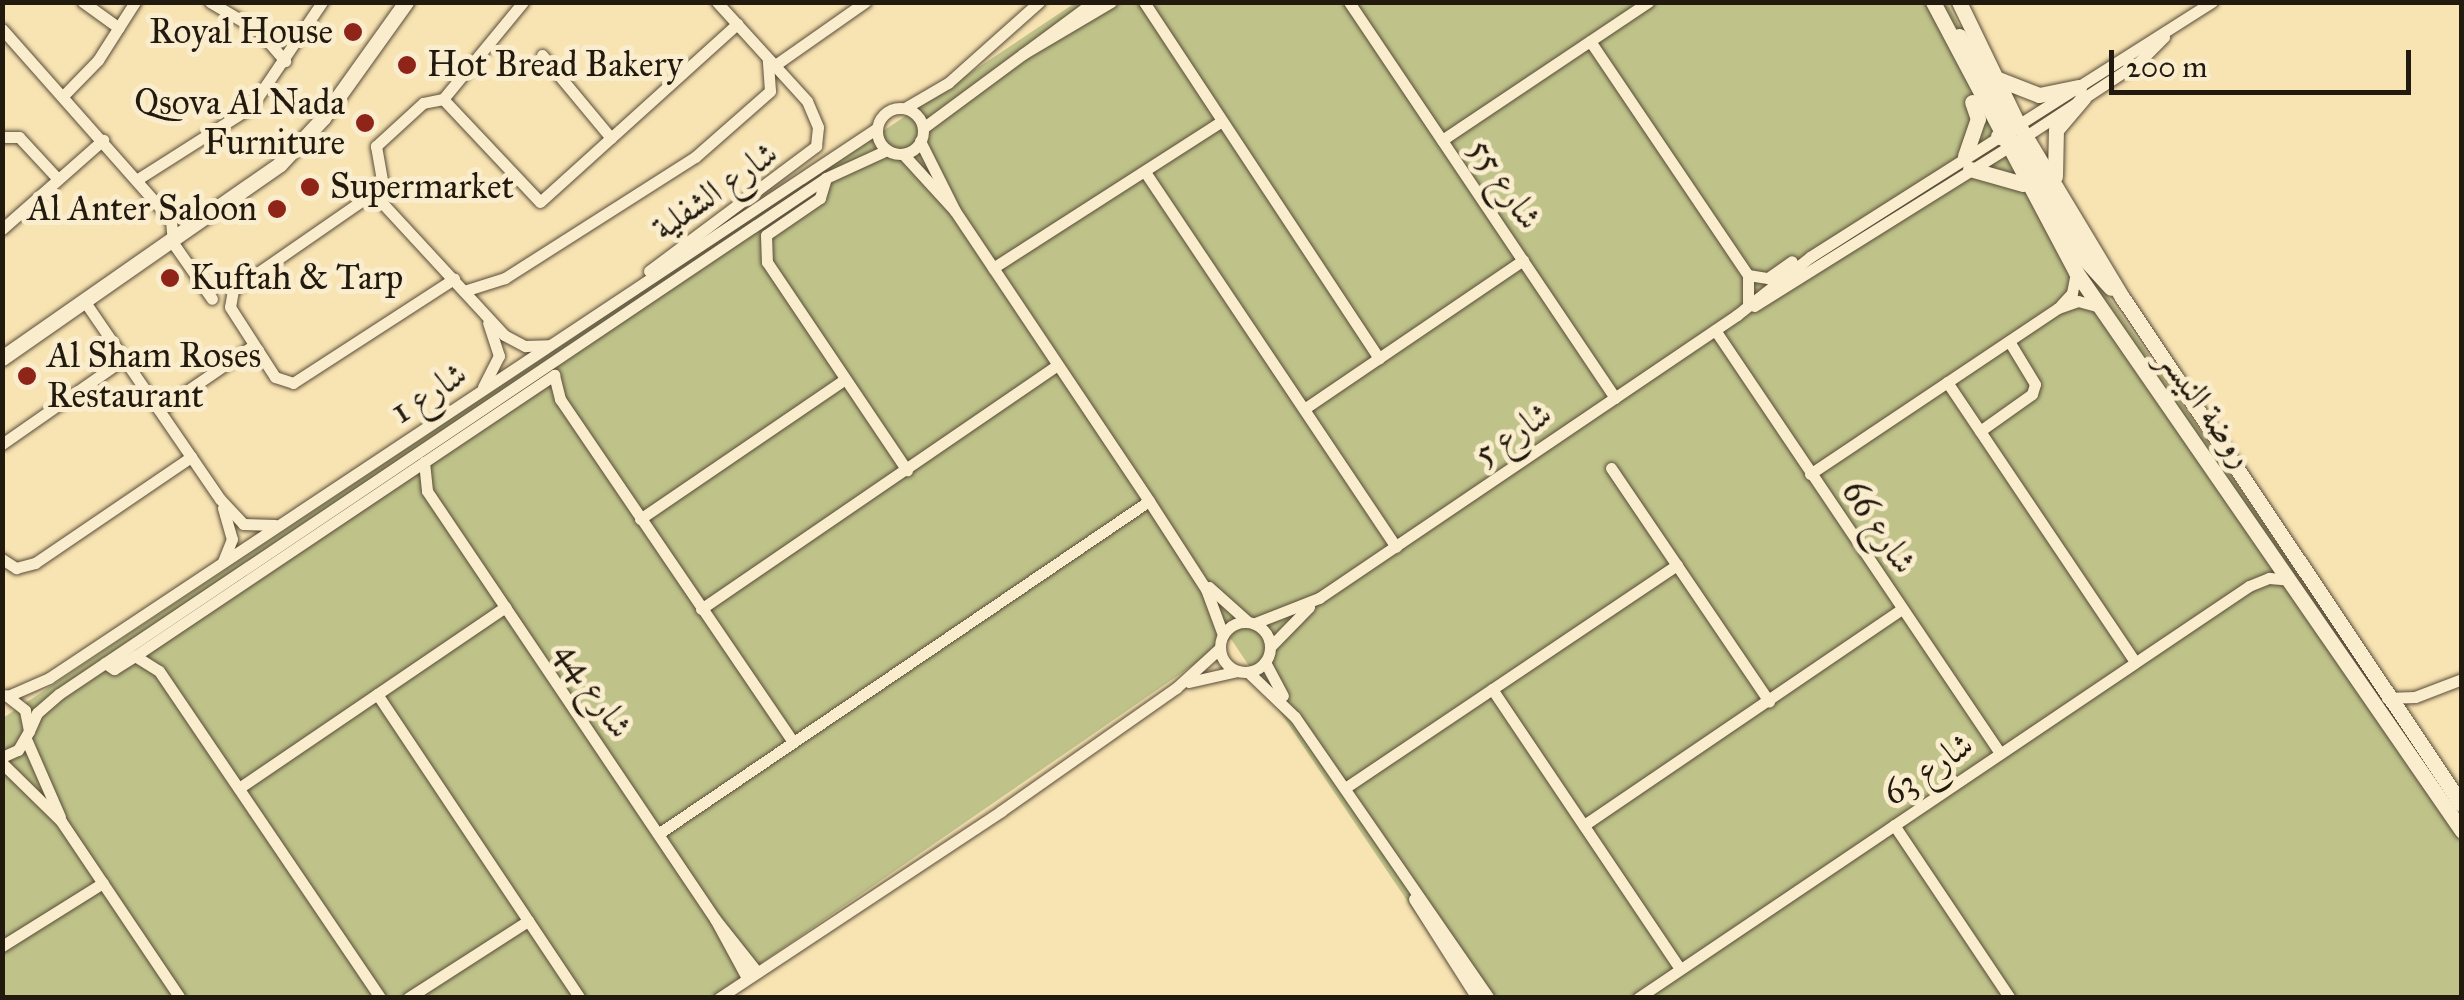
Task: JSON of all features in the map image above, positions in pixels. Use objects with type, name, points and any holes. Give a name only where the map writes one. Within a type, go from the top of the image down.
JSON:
[{"type":"street","points":[[83,2],[119,28]]},
{"type":"street","points":[[64,95],[119,28],[135,2]]},
{"type":"street","points":[[210,2],[258,31],[285,62]]},
{"type":"street","points":[[138,179],[238,118],[285,62],[322,2]]},
{"type":"street","points":[[392,22],[393,2]]},
{"type":"street","points":[[2,358],[197,226],[293,152],[406,2]]},
{"type":"street","points":[[454,280],[293,382],[275,377],[230,307],[233,290],[373,193],[382,180],[376,146],[423,103],[443,99],[524,2]]},
{"type":"street","name":"شارع الشفلية","points":[[596,315],[810,156],[817,120],[718,2]]},
{"type":"street","points":[[464,291],[504,278],[695,157],[770,91],[772,63],[865,2]]},
{"type":"street","points":[[956,211],[903,154],[887,150],[877,128],[886,112],[906,108],[948,83],[1039,2]]},
{"type":"street","points":[[1094,2],[1014,56],[923,128],[920,142],[956,211],[1198,575],[1221,642],[1243,671],[1296,717]]},
{"type":"street","points":[[1014,56],[1046,46],[1111,2]]},
{"type":"street","points":[[1136,2],[1146,7],[1379,358]]},
{"type":"street","name":"شارع 55","points":[[1349,2],[1615,398]]},
{"type":"street","points":[[1442,140],[1648,2]]},
{"type":"street","name":"روضة النيسر","points":[[1959,2],[1997,78],[2025,186],[2076,272],[2462,831]]},
{"type":"street","points":[[1748,274],[1768,278],[1810,257],[2082,92],[2212,2]]},
{"type":"street","points":[[1737,314],[1800,282],[1967,163],[1978,119],[1942,40],[1936,9]]},
{"type":"street","name":"روضة النيسر","points":[[1936,9],[2012,136],[2059,195],[2122,297],[2462,805]]},
{"type":"street","points":[[443,99],[540,202],[737,24]]},
{"type":"street","points":[[2,29],[171,220],[172,243],[212,299]]},
{"type":"street","points":[[1590,41],[1748,274],[1748,306]]},
{"type":"street","points":[[542,55],[612,138]]},
{"type":"street","points":[[1997,78],[2039,94],[2082,92]]},
{"type":"street","points":[[2059,195],[2052,140],[2082,92]]},
{"type":"street","points":[[906,108],[923,128]]},
{"type":"street","points":[[994,268],[1220,122]]},
{"type":"street","name":"شارع 1","points":[[5,695],[36,686],[877,128]]},
{"type":"street","points":[[2012,136],[2088,267],[2122,297]]},
{"type":"street","points":[[2,137],[19,137],[56,178]]},
{"type":"street","points":[[2,229],[104,140]]},
{"type":"street","points":[[903,154],[920,142]]},
{"type":"street","name":"شارع 1","points":[[2,760],[28,735],[46,704],[105,662],[826,178],[887,150]]},
{"type":"street","points":[[1967,163],[2025,186]]},
{"type":"street","points":[[1145,172],[1396,547]]},
{"type":"street","name":"شارع 1","points":[[826,178],[820,198],[766,235],[770,268],[845,379]]},
{"type":"street","points":[[373,193],[516,343],[554,344]]},
{"type":"street","points":[[171,220],[197,226]]},
{"type":"street","points":[[1737,314],[1810,257]]},
{"type":"street","points":[[1304,410],[1524,260]]},
{"type":"street","points":[[1810,474],[2058,308],[2072,293],[2076,272]]},
{"type":"street","points":[[2058,308],[2078,301],[2097,306]]},
{"type":"street","points":[[85,302],[220,499],[243,524],[282,524]]},
{"type":"street","points":[[479,394],[500,348],[481,310]]},
{"type":"street","name":"شارع 5","points":[[1270,647],[1319,598],[1737,314]]},
{"type":"street","name":"شارع 66","points":[[1715,330],[2000,753]]},
{"type":"street","points":[[1980,430],[2032,394],[2035,384],[2009,341]]},
{"type":"street","points":[[159,410],[254,345]]},
{"type":"street","points":[[2,444],[124,359]]},
{"type":"street","points":[[701,608],[1058,364]]},
{"type":"street","name":"شارع 1","points":[[105,662],[114,669],[135,656],[554,375],[560,398]]},
{"type":"street","points":[[640,519],[845,379],[907,470]]},
{"type":"street","points":[[1946,382],[2135,662]]},
{"type":"street","points":[[538,386],[560,398],[792,741]]},
{"type":"street","points":[[2,559],[16,568],[36,562],[191,457]]},
{"type":"street","name":"شارع 44","points":[[424,462],[427,491]]},
{"type":"street","points":[[1611,468],[1769,701]]},
{"type":"street","name":"شارع 44","points":[[402,477],[427,491],[752,975]]},
{"type":"street","points":[[220,499],[232,539],[223,562]]},
{"type":"street","points":[[658,834],[1149,501]]},
{"type":"street","name":"شارع 63","points":[[2249,586],[2270,551]]},
{"type":"street","points":[[1346,788],[1677,565]]},
{"type":"street","points":[[1198,575],[1251,622],[1270,647],[1265,662],[1296,717],[1407,882],[1477,998]]},
{"type":"street","name":"شارع 63","points":[[1638,998],[2249,586],[2269,578],[2290,580]]},
{"type":"street","name":"شارع 5","points":[[1221,642],[1251,622],[1319,598]]},
{"type":"street","points":[[239,788],[505,607]]},
{"type":"street","points":[[1584,824],[1902,609]]},
{"type":"street","points":[[719,998],[1176,688],[1221,642]]},
{"type":"street","points":[[154,643],[160,671],[380,998]]},
{"type":"street","points":[[135,656],[160,671]]},
{"type":"street","points":[[1176,688],[1265,662]]},
{"type":"street","points":[[2387,698],[2415,697],[2462,679]]},
{"type":"street","points":[[1492,689],[1680,969]]},
{"type":"street","points":[[376,694],[580,998]]},
{"type":"street","points":[[5,695],[25,710],[28,735],[61,821]]},
{"type":"street","points":[[2406,726],[2415,697]]},
{"type":"street","points":[[2,760],[61,821],[180,998]]},
{"type":"street","points":[[1894,824],[2010,998]]},
{"type":"street","points":[[2,946],[101,880]]},
{"type":"street","points":[[1407,882],[1489,998]]},
{"type":"street","points":[[408,998],[528,922]]},
{"type":"green space","points":[[1075,3],[1947,3],[2091,271],[2461,811],[2461,997],[1472,997],[1231,639],[712,997],[3,998],[3,718]]},
{"type":"place","name":"Royal House","points":[[353,32]]},
{"type":"place","name":"Hot Bread Bakery","points":[[407,65]]},
{"type":"place","name":"Qsova Al Nada Furniture","points":[[365,123]]},
{"type":"place","name":"Supermarket","points":[[310,187]]},
{"type":"place","name":"Al Anter Saloon","points":[[277,209]]},
{"type":"place","name":"Kuftah & Tarp","points":[[170,278]]},
{"type":"place","name":"Al Sham Roses Restaurant","points":[[27,376]]}]
